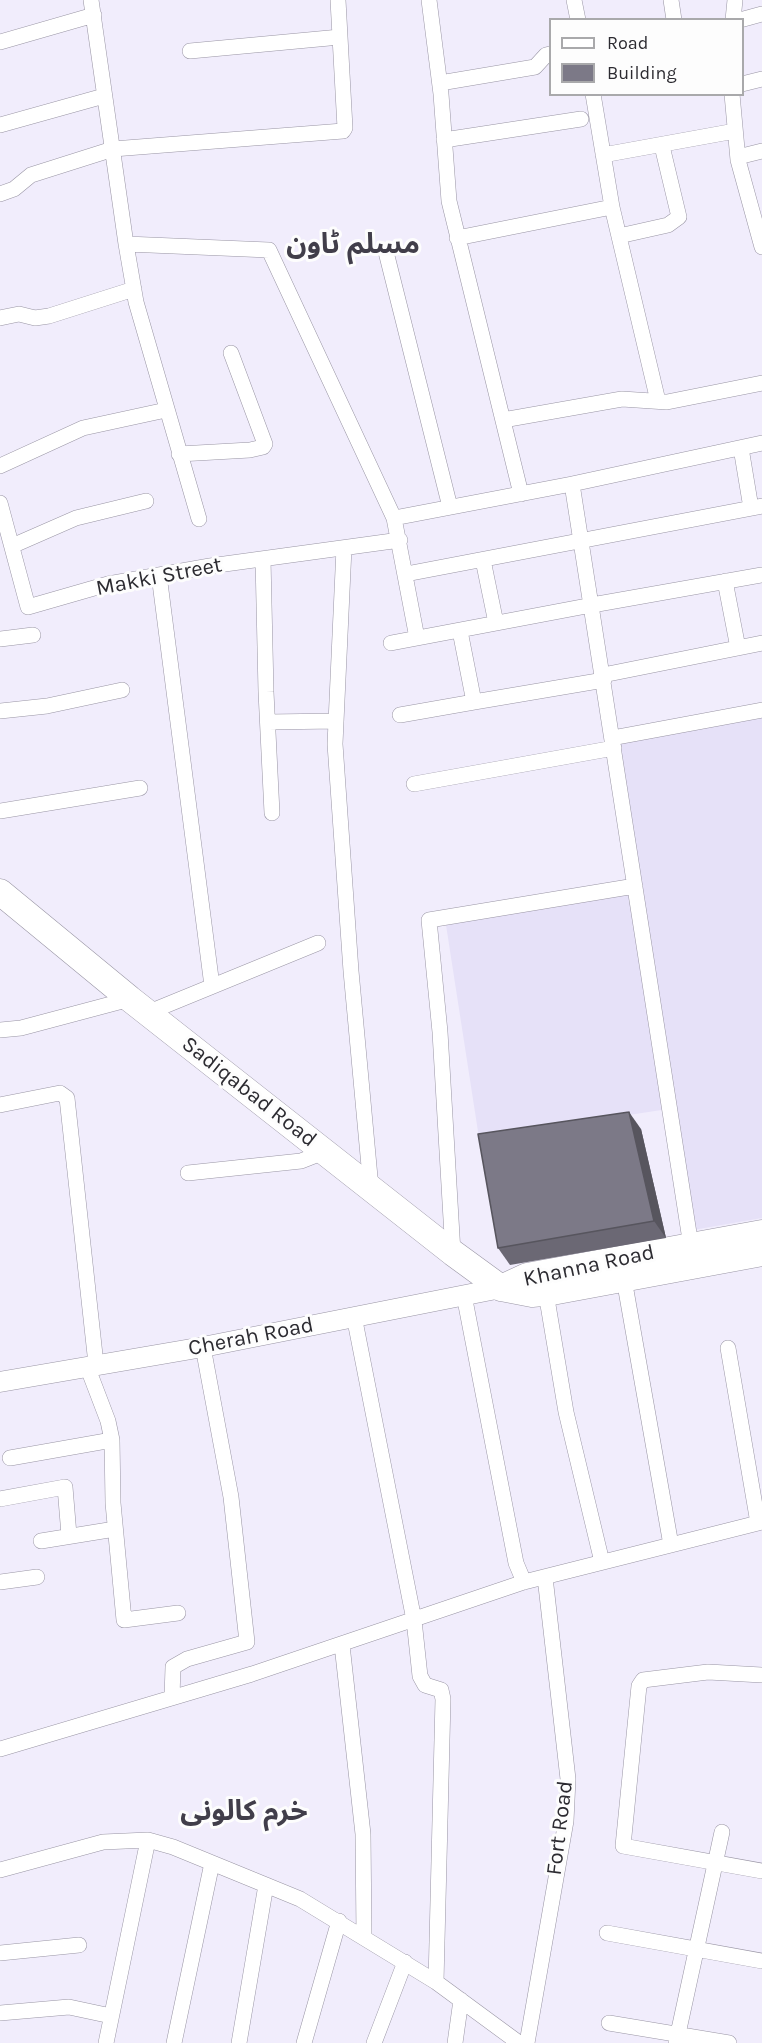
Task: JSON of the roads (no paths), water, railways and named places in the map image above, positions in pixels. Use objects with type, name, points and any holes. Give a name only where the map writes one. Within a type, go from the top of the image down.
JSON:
[{"type":"main road","name":"Sadiqabad Road","points":[[0,892],[138,1006],[453,1253],[501,1288]]},
{"type":"main road","name":"Khanna Road","points":[[501,1288],[532,1294],[546,1293],[624,1279],[762,1233]]},
{"type":"main road","name":"Khanna Road","points":[[501,1288],[527,1276],[693,1256],[762,1253]]},
{"type":"street","points":[[0,194],[14,189],[31,175],[113,149],[343,131],[345,128],[338,0]]},
{"type":"street","points":[[429,0],[440,83],[449,201],[522,494]]},
{"type":"street","points":[[574,0],[578,18]]},
{"type":"street","points":[[671,0],[674,18]]},
{"type":"street","points":[[733,18],[735,0]]},
{"type":"street","points":[[0,42],[92,8],[134,289],[166,410],[199,519]]},
{"type":"street","points":[[744,19],[762,14]]},
{"type":"street","points":[[190,51],[340,37]]},
{"type":"street","points":[[440,83],[535,66],[546,54],[549,54]]},
{"type":"street","points":[[744,84],[762,79]]},
{"type":"street","points":[[0,125],[104,96]]},
{"type":"street","points":[[593,96],[612,207],[658,400]]},
{"type":"street","points":[[732,96],[738,157],[762,244]]},
{"type":"street","points":[[444,140],[581,119]]},
{"type":"street","points":[[603,155],[735,131]]},
{"type":"street","points":[[619,236],[668,225],[679,218],[662,146]]},
{"type":"street","points":[[738,157],[762,151]]},
{"type":"street","points":[[457,238],[612,207]]},
{"type":"street","points":[[126,244],[269,250],[394,518],[417,638]]},
{"type":"street","points":[[386,252],[450,507]]},
{"type":"street","points":[[0,318],[19,314],[35,318],[49,316],[134,289]]},
{"type":"street","points":[[179,454],[250,450],[263,447],[265,444],[231,352]]},
{"type":"street","points":[[503,420],[622,399],[667,402],[762,383]]},
{"type":"street","points":[[0,466],[82,428],[166,410]]},
{"type":"street","points":[[394,518],[572,484],[762,443]]},
{"type":"street","points":[[406,574],[757,507],[741,448]]},
{"type":"street","points":[[572,484],[693,1256]]},
{"type":"street","points":[[12,546],[76,518],[146,501]]},
{"type":"street","name":"Makki Street","points":[[0,503],[28,607],[108,584],[400,540]]},
{"type":"street","points":[[344,548],[336,721],[338,805],[371,1188]]},
{"type":"street","points":[[263,559],[272,813]]},
{"type":"street","points":[[483,560],[496,623]]},
{"type":"street","points":[[159,575],[212,986]]},
{"type":"street","points":[[391,643],[762,575]]},
{"type":"street","points":[[725,581],[738,648]]},
{"type":"street","points":[[460,631],[474,702]]},
{"type":"street","points":[[0,639],[33,635]]},
{"type":"street","points":[[400,715],[603,677],[762,643]]},
{"type":"street","points":[[0,711],[47,706],[122,690]]},
{"type":"street","points":[[414,784],[762,710]]},
{"type":"street","points":[[268,722],[336,721]]},
{"type":"street","points":[[0,811],[140,788]]},
{"type":"street","points":[[453,1253],[440,1032],[429,920],[635,886]]},
{"type":"street","points":[[0,1030],[138,1006],[212,986],[318,943]]},
{"type":"street","points":[[0,1105],[60,1093],[67,1098],[91,1365],[112,1440],[115,1529],[124,1620],[178,1613]]},
{"type":"street","points":[[188,1173],[301,1161],[324,1152]]},
{"type":"street","points":[[624,1279],[671,1545]]},
{"type":"street","name":"Cherah Road","points":[[0,1382],[203,1347],[501,1288]]},
{"type":"street","points":[[546,1293],[566,1412],[602,1562]]},
{"type":"street","points":[[464,1295],[516,1563],[524,1582]]},
{"type":"street","points":[[354,1316],[414,1620],[420,1676],[425,1685],[441,1690],[443,1699],[436,1982]]},
{"type":"street","points":[[172,1697],[172,1671],[179,1662],[247,1642],[231,1497],[203,1347]]},
{"type":"street","points":[[0,1749],[342,1644],[524,1582],[760,1523],[728,1348]]},
{"type":"street","points":[[10,1458],[112,1440]]},
{"type":"street","points":[[0,1499],[65,1487],[69,1536]]},
{"type":"street","points":[[41,1541],[115,1529]]},
{"type":"street","points":[[0,1582],[37,1577]]},
{"type":"street","name":"Fort Road","points":[[527,2043],[566,1821],[568,1779],[545,1577]]},
{"type":"street","points":[[342,1644],[363,1834],[364,1935]]},
{"type":"street","points":[[762,1675],[708,1672],[643,1680],[639,1686],[623,1846],[762,1871]]},
{"type":"street","points":[[677,2038],[722,1832]]},
{"type":"street","points":[[106,2043],[148,1840]]},
{"type":"street","points":[[0,1870],[104,1842],[148,1840],[300,1899],[364,1935],[436,1982],[519,2043]]},
{"type":"street","points":[[174,2043],[212,1863]]},
{"type":"street","points":[[239,2043],[266,1885]]},
{"type":"street","points":[[304,2043],[339,1921]]},
{"type":"street","points":[[607,1933],[762,1961]]},
{"type":"street","points":[[0,1953],[79,1945]]},
{"type":"street","points":[[374,2043],[405,1962]]},
{"type":"street","points":[[455,2043],[461,2000]]},
{"type":"street","points":[[0,2013],[69,2007],[111,2016]]},
{"type":"street","points":[[609,2023],[677,2038],[729,2043]]},
{"type":"district","name":"مسلم ٹاون","points":[[353,245]]},
{"type":"district","name":"خرم کالونی","points":[[244,1812]]}]
